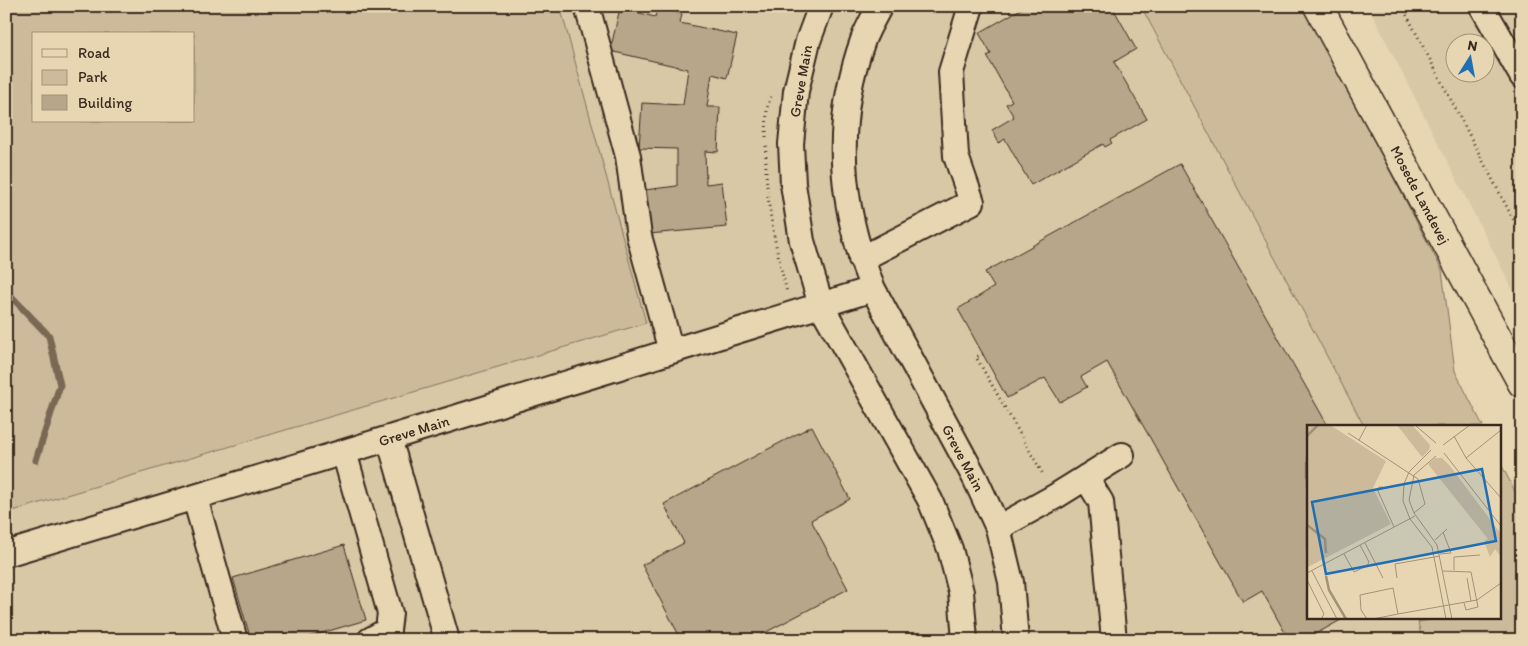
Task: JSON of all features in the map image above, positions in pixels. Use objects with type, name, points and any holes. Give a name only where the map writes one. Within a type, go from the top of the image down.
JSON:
[{"type":"main road","name":"Mosede Landevej","points":[[1318,6],[1522,383]]},
{"type":"street","points":[[590,6],[588,10],[628,156],[639,236],[671,351]]},
{"type":"street","name":"Greve Main","points":[[821,6],[808,41],[796,92],[791,144],[793,184],[802,241],[821,305],[930,500],[950,549],[961,592],[965,640]]},
{"type":"street","name":"Greve Main","points":[[880,6],[863,39],[850,87],[843,144],[847,201],[861,259],[873,289],[975,478],[998,528],[1011,582],[1016,640]]},
{"type":"street","points":[[861,259],[972,202],[956,156],[951,72],[971,6]]},
{"type":"street","points":[[1482,6],[1522,76]]},
{"type":"street","name":"Greve Main","points":[[6,554],[195,498],[873,289]]},
{"type":"street","points":[[389,438],[447,640]]},
{"type":"street","points":[[344,452],[390,613],[388,630],[370,640]]},
{"type":"street","points":[[998,528],[1056,496],[1122,455]]},
{"type":"street","points":[[1086,477],[1101,502],[1114,640]]},
{"type":"street","points":[[195,498],[235,640]]},
{"type":"path","points":[[1402,6],[1522,236]]},
{"type":"path","points":[[983,354],[976,357],[1056,496]]},
{"type":"shaded area","points":[[560,6],[1141,6],[1363,425],[1307,425],[1307,618],[1465,618],[1475,640],[6,640],[6,513],[646,323]]},
{"type":"shaded area","points":[[1368,6],[1522,6],[1522,308]]},
{"type":"green space","points":[[6,6],[560,6],[646,323],[6,513]]},
{"type":"green space","points":[[1141,6],[1303,6],[1442,270],[1455,371],[1482,425],[1363,425]]},
{"type":"green space","points":[[1500,462],[1522,505],[1522,640],[1422,640],[1418,622],[1441,618],[1500,618]]},
{"type":"building","points":[[1026,6],[1112,6],[1136,49],[1114,62],[1147,119],[1110,140],[1112,143],[1105,147],[1103,144],[1031,185],[1005,139],[999,143],[992,130],[1014,117],[1006,104],[1012,101],[987,56],[991,54],[979,33]]},
{"type":"building","points":[[620,8],[655,17],[657,8],[682,14],[680,23],[737,35],[727,78],[712,74],[707,107],[720,107],[718,152],[705,151],[706,184],[722,182],[727,227],[649,234],[644,190],[677,186],[677,149],[639,148],[642,103],[683,105],[688,69],[610,51]]},
{"type":"building","points":[[1180,164],[1327,425],[1307,425],[1307,618],[1344,618],[1305,640],[1289,640],[1262,591],[1243,602],[1107,362],[1081,377],[1087,387],[1060,402],[1045,378],[1007,398],[958,309],[994,287],[985,272]]},
{"type":"building","points":[[812,426],[850,499],[811,520],[848,589],[753,639],[681,639],[642,565],[684,543],[664,504]]},
{"type":"building","points":[[344,545],[366,620],[298,640],[251,640],[233,578]]},
{"type":"waterway","points":[[6,291],[49,336],[60,385],[36,460]]}]
